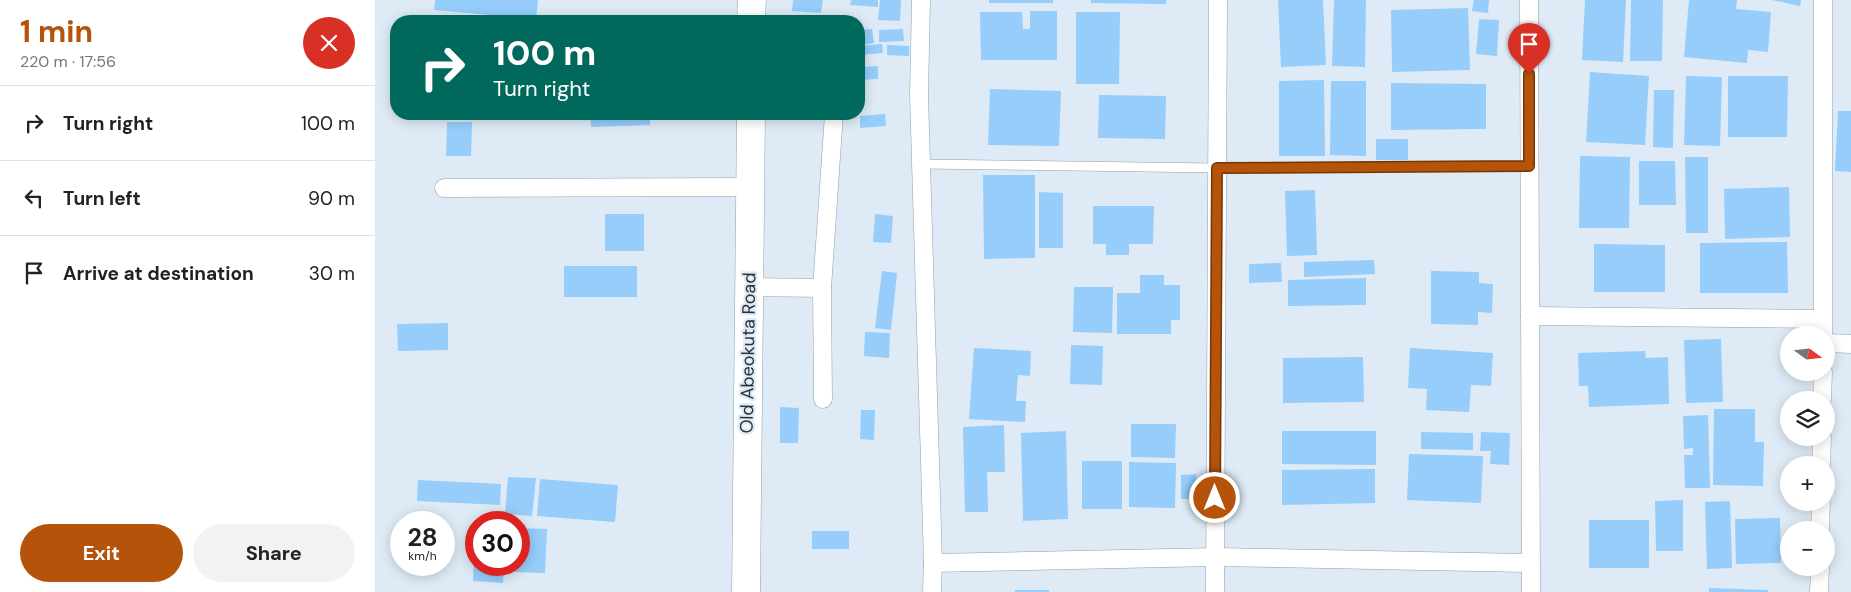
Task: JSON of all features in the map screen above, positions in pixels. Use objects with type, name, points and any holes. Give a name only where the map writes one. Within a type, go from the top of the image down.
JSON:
[{"type":"highway","points":[[751,0],[751,15]]},
{"type":"highway","name":"Old Abeokuta Road","points":[[746,592],[751,120]]},
{"type":"street","points":[[921,0],[919,95],[933,563],[932,592]]},
{"type":"street","points":[[1215,592],[1218,0]]},
{"type":"street","points":[[1529,0],[1531,592]]},
{"type":"street","points":[[1822,326],[1823,0]]},
{"type":"street","points":[[823,399],[823,288],[834,120]]},
{"type":"street","points":[[444,188],[750,187]]},
{"type":"street","points":[[749,288],[823,288]]},
{"type":"street","points":[[1530,316],[1795,326]]},
{"type":"street","points":[[1835,343],[1851,344]]},
{"type":"street","points":[[933,563],[1215,557],[1530,563]]},
{"type":"street","points":[[1819,592],[1820,576]]},
{"type":"lane","points":[[921,164],[1217,168],[1529,166]]},
{"type":"building","points":[[435,0],[538,0],[536,15],[491,15],[434,10]]},
{"type":"building","points":[[793,0],[823,0],[821,13],[792,11]]},
{"type":"building","points":[[851,0],[878,0],[878,7],[850,5]]},
{"type":"building","points":[[880,0],[901,0],[900,21],[878,20]]},
{"type":"building","points":[[989,0],[1053,0],[1053,3],[989,3]]},
{"type":"building","points":[[1091,0],[1166,0],[1166,4],[1091,3]]},
{"type":"building","points":[[1278,0],[1323,0],[1326,65],[1281,67]]},
{"type":"building","points":[[1334,0],[1366,0],[1365,67],[1332,66]]},
{"type":"building","points":[[1474,0],[1489,0],[1488,13],[1472,11]]},
{"type":"building","points":[[1585,0],[1626,0],[1623,62],[1582,60]]},
{"type":"building","points":[[1631,0],[1663,0],[1662,61],[1630,61]]},
{"type":"building","points":[[1689,0],[1737,0],[1736,9],[1771,12],[1768,52],[1748,50],[1747,63],[1684,57]]},
{"type":"building","points":[[1772,0],[1801,0],[1800,6]]},
{"type":"building","points":[[1468,8],[1470,70],[1392,72],[1391,10]]},
{"type":"building","points":[[1030,11],[1057,11],[1057,60],[981,60],[980,12],[1022,12],[1023,29],[1030,29]]},
{"type":"building","points":[[1076,12],[1120,12],[1119,84],[1076,84]]},
{"type":"building","points":[[1479,19],[1499,20],[1497,56],[1476,54]]},
{"type":"building","points":[[872,29],[874,43],[865,44],[865,30]]},
{"type":"building","points":[[903,29],[904,41],[879,42],[879,30]]},
{"type":"building","points":[[882,44],[883,53],[865,54],[865,45]]},
{"type":"building","points":[[887,45],[909,46],[909,56],[887,55]]},
{"type":"building","points":[[878,66],[878,79],[865,80],[865,67]]},
{"type":"building","points":[[1590,72],[1649,76],[1645,145],[1586,142]]},
{"type":"building","points":[[1686,76],[1722,77],[1720,146],[1684,145]]},
{"type":"building","points":[[1728,76],[1788,76],[1787,137],[1728,137]]},
{"type":"building","points":[[1324,80],[1325,156],[1279,156],[1279,81]]},
{"type":"building","points":[[1331,81],[1366,81],[1366,156],[1330,155]]},
{"type":"building","points":[[1391,83],[1486,84],[1486,129],[1391,130]]},
{"type":"building","points":[[990,89],[1061,91],[1059,146],[988,145]]},
{"type":"building","points":[[1654,90],[1674,90],[1673,148],[1653,147]]},
{"type":"building","points":[[1099,95],[1166,96],[1165,139],[1098,138]]},
{"type":"building","points":[[1838,111],[1851,111],[1851,172],[1835,171]]},
{"type":"building","points":[[885,114],[886,126],[860,128],[860,120],[865,120],[865,116]]},
{"type":"building","points":[[590,120],[650,120],[650,125],[591,127]]},
{"type":"building","points":[[447,122],[472,122],[471,156],[446,156]]},
{"type":"building","points":[[1376,139],[1408,139],[1408,160],[1376,160]]},
{"type":"building","points":[[1580,156],[1630,157],[1629,228],[1579,228]]},
{"type":"building","points":[[1685,157],[1708,157],[1708,233],[1686,233]]},
{"type":"building","points":[[1639,161],[1675,161],[1676,205],[1639,205]]},
{"type":"building","points":[[983,175],[1035,175],[1035,258],[984,259]]},
{"type":"building","points":[[1789,187],[1790,237],[1725,239],[1724,189]]},
{"type":"building","points":[[1315,190],[1317,255],[1287,256],[1285,191]]},
{"type":"building","points":[[1039,192],[1063,193],[1063,248],[1039,248]]},
{"type":"building","points":[[1093,206],[1154,206],[1153,244],[1129,244],[1129,255],[1106,255],[1106,244],[1093,244]]},
{"type":"building","points":[[605,214],[644,214],[644,251],[605,251]]},
{"type":"building","points":[[875,214],[893,216],[891,243],[873,242]]},
{"type":"building","points":[[1787,242],[1788,293],[1700,293],[1700,243]]},
{"type":"building","points":[[1594,244],[1665,245],[1665,292],[1594,292]]},
{"type":"building","points":[[1374,260],[1375,274],[1304,277],[1304,262]]},
{"type":"building","points":[[1281,263],[1282,282],[1249,283],[1249,264]]},
{"type":"building","points":[[564,266],[637,266],[637,297],[564,297]]},
{"type":"building","points":[[882,271],[897,273],[891,330],[875,328]]},
{"type":"building","points":[[1431,271],[1479,272],[1479,283],[1493,284],[1492,313],[1478,312],[1478,325],[1431,324]]},
{"type":"building","points":[[1140,275],[1164,275],[1164,285],[1180,285],[1180,320],[1171,320],[1171,334],[1117,334],[1117,293],[1140,293]]},
{"type":"building","points":[[1366,278],[1366,305],[1288,306],[1288,280]]},
{"type":"building","points":[[1074,287],[1113,287],[1112,333],[1073,332]]},
{"type":"building","points":[[448,323],[448,350],[398,351],[397,324]]},
{"type":"building","points":[[865,332],[890,333],[889,358],[864,356]]},
{"type":"building","points":[[1721,339],[1723,402],[1686,403],[1684,340]]},
{"type":"building","points":[[1071,345],[1103,346],[1102,385],[1070,384]]},
{"type":"building","points":[[974,348],[1031,351],[1030,376],[1018,375],[1016,401],[1026,401],[1025,422],[969,419]]},
{"type":"building","points":[[1410,348],[1493,353],[1491,386],[1471,385],[1469,412],[1426,410],[1427,389],[1408,388]]},
{"type":"building","points":[[1645,351],[1646,358],[1668,357],[1669,404],[1589,407],[1588,386],[1579,386],[1578,353]]},
{"type":"building","points":[[1363,357],[1364,402],[1283,403],[1283,358]]},
{"type":"building","points":[[780,407],[799,408],[798,443],[780,443]]},
{"type":"building","points":[[1714,409],[1755,409],[1755,442],[1764,442],[1763,486],[1713,485]]},
{"type":"building","points":[[861,410],[875,410],[874,440],[860,439]]},
{"type":"building","points":[[1708,415],[1710,488],[1685,488],[1684,455],[1693,455],[1693,448],[1684,449],[1683,416]]},
{"type":"building","points":[[1131,424],[1176,424],[1175,458],[1131,457]]},
{"type":"building","points":[[1004,425],[1005,472],[987,472],[988,512],[965,512],[963,427]]},
{"type":"building","points":[[1066,431],[1068,519],[1023,521],[1021,433]]},
{"type":"building","points":[[1282,431],[1376,431],[1376,465],[1282,464]]},
{"type":"building","points":[[1421,432],[1473,433],[1473,450],[1421,449]]},
{"type":"building","points":[[1481,432],[1510,433],[1509,465],[1490,464],[1491,451],[1480,451]]},
{"type":"building","points":[[1409,454],[1483,456],[1481,503],[1407,500]]},
{"type":"building","points":[[1082,461],[1122,461],[1122,509],[1082,509]]},
{"type":"building","points":[[1129,462],[1176,463],[1175,508],[1129,507]]},
{"type":"building","points":[[1375,469],[1375,503],[1282,505],[1282,470]]},
{"type":"building","points":[[1196,474],[1197,499],[1181,499],[1181,475]]},
{"type":"building","points":[[508,477],[536,478],[532,516],[530,516],[530,511],[505,511]]},
{"type":"building","points":[[540,479],[618,485],[615,522],[537,516]]},
{"type":"building","points":[[418,480],[501,484],[500,505],[417,501]]},
{"type":"building","points":[[1683,500],[1683,551],[1656,551],[1655,501]]},
{"type":"building","points":[[1730,501],[1732,568],[1707,569],[1705,502]]},
{"type":"building","points":[[1780,518],[1780,563],[1736,564],[1735,519]]},
{"type":"building","points":[[1589,520],[1649,520],[1649,568],[1589,568]]},
{"type":"building","points":[[530,528],[547,529],[545,573],[530,573]]},
{"type":"building","points":[[812,531],[849,531],[849,549],[812,549]]},
{"type":"building","points":[[473,576],[503,576],[503,583],[473,581]]},
{"type":"building","points":[[1709,588],[1768,590],[1768,592],[1709,592]]},
{"type":"building","points":[[1015,590],[1049,590],[1049,592],[1015,592]]},
{"type":"route","points":[[1215,498],[1217,168],[1529,166],[1529,74]]}]
